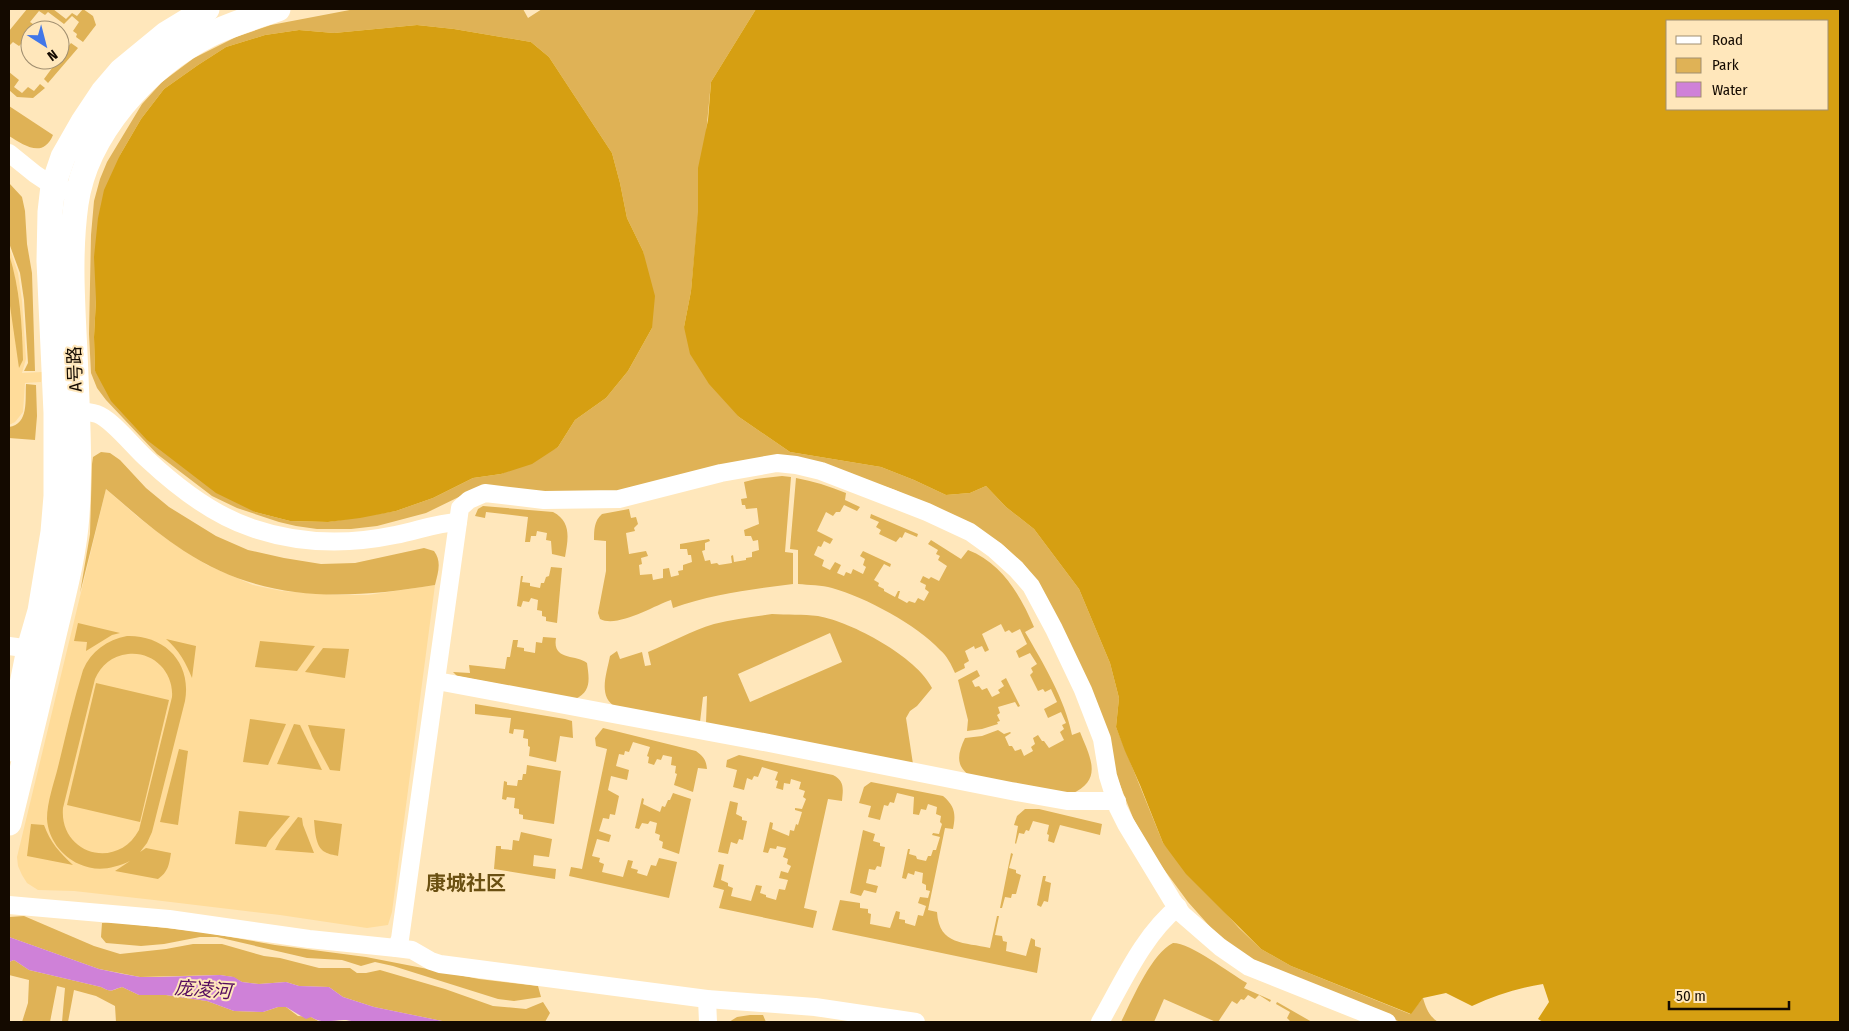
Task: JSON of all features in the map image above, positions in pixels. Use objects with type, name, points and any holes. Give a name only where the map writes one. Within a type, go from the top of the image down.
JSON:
[{"type":"street","name":"A号路","points":[[66,412],[49,261],[50,212],[53,186],[63,157],[103,92],[121,70],[166,34],[207,9]]},
{"type":"street","name":"A号路","points":[[9,753],[29,649],[40,611],[53,532],[56,487],[66,412],[72,255],[78,194],[84,172],[100,138],[130,97],[150,74],[186,48],[208,36],[278,9]]},
{"type":"street","points":[[9,153],[53,186],[78,194]]},
{"type":"street","points":[[66,412],[98,414],[110,422],[162,473],[210,508],[234,521],[267,533],[305,540],[352,542],[397,535],[431,525],[458,522]]},
{"type":"street","points":[[396,948],[400,940],[460,508],[469,500],[485,493],[544,500],[619,499],[721,473],[777,463],[821,471],[927,512],[970,532],[995,550],[1016,569],[1031,586],[1083,690],[1102,739],[1108,776],[1126,824],[1178,908],[1220,947],[1249,967],[1387,1022]]},
{"type":"street","name":"A号路","points":[[9,823],[29,649]]},
{"type":"street","points":[[437,681],[596,710],[1011,792],[1067,801],[1117,801]]},
{"type":"street","points":[[9,906],[169,919],[309,940],[412,950],[440,964],[707,998],[815,1007],[916,1022]]},
{"type":"street","points":[[1100,1022],[1147,940],[1159,924],[1178,908]]},
{"type":"street","points":[[707,998],[708,1022]]},
{"type":"shaded area","points":[[756,9],[1840,9],[1840,1022],[1543,1022],[1538,1019],[1549,1002],[1543,984],[1507,992],[1472,1006],[1446,993],[1423,998],[1411,1014],[1291,966],[1261,949],[1186,874],[1163,843],[1116,727],[1119,698],[1110,663],[1079,589],[1034,529],[1006,507],[986,486],[970,493],[946,495],[881,467],[790,452],[739,417],[709,384],[690,354],[684,327],[691,291],[698,212],[698,168],[708,120],[711,82]]},
{"type":"shaded area","points":[[417,25],[454,29],[531,42],[549,57],[612,153],[627,218],[643,251],[655,296],[652,328],[628,371],[606,398],[575,420],[558,447],[532,464],[501,474],[473,478],[433,498],[396,511],[360,518],[328,522],[290,521],[255,512],[216,493],[147,440],[111,401],[95,371],[96,299],[94,257],[98,218],[104,190],[120,155],[141,119],[164,89],[226,47],[265,35],[299,30],[334,33]]},
{"type":"shaded area","points":[[9,247],[18,273],[22,301],[26,359],[22,373],[42,372],[41,382],[25,383],[23,412],[15,422],[9,425]]},
{"type":"shaded area","points":[[106,489],[168,540],[207,565],[253,585],[282,591],[368,595],[435,585],[392,912],[388,925],[367,928],[280,915],[154,900],[74,891],[38,890],[27,883],[18,866],[17,857]]},
{"type":"green space","points":[[27,9],[53,9],[66,19],[72,13],[77,16],[83,9],[93,16],[96,25],[83,42],[76,37],[77,34],[73,31],[79,22],[72,16],[68,20],[59,20],[48,12],[45,15],[39,11],[32,20],[20,20],[19,46],[13,42],[9,46],[9,31]]},
{"type":"green space","points":[[355,9],[523,9],[528,18],[542,9],[756,9],[711,82],[691,291],[684,327],[739,417],[790,452],[881,467],[946,495],[970,493],[986,486],[1006,507],[1034,529],[1079,589],[1110,663],[1119,698],[1116,727],[1163,843],[1239,928],[1261,949],[1291,966],[1410,1014],[1423,998],[1428,1012],[1438,1022],[1400,1022],[1242,955],[1213,930],[1188,902],[1154,856],[1133,818],[1048,600],[1040,585],[1022,562],[1003,545],[975,526],[895,490],[817,463],[622,492],[471,491],[426,513],[377,526],[351,529],[317,529],[279,522],[237,508],[212,496],[157,454],[106,400],[97,388],[91,373],[89,334],[91,235],[94,201],[107,162],[142,104],[162,82],[194,58],[236,37],[271,25]],"holes":[[[417,25],[454,29],[531,42],[549,57],[612,153],[627,218],[643,251],[652,328],[628,371],[606,398],[575,420],[558,447],[501,474],[473,478],[433,498],[396,511],[328,522],[290,521],[255,512],[95,371],[96,299],[120,155],[141,119],[164,89],[226,47],[265,35],[299,30],[334,33]]]},
{"type":"green space","points":[[71,43],[78,48],[70,57]]},
{"type":"green space","points":[[51,70],[59,70],[48,83],[44,79]]},
{"type":"green space","points":[[9,72],[19,80],[14,87],[22,93],[28,87],[34,91],[40,84],[45,88],[33,98],[17,97],[9,90]]},
{"type":"green space","points":[[9,106],[53,135],[44,147],[33,148],[9,136]]},
{"type":"green space","points":[[9,183],[22,197],[25,211],[27,244],[32,273],[35,371],[24,371],[28,363],[24,300],[20,273],[9,243]]},
{"type":"green space","points":[[9,254],[16,280],[21,320],[23,360],[19,368],[9,299]]},
{"type":"green space","points":[[26,384],[36,385],[37,416],[35,440],[9,438],[9,427],[20,421],[25,410]]},
{"type":"green space","points":[[101,452],[110,453],[120,460],[146,488],[169,507],[216,536],[248,550],[321,564],[355,563],[424,548],[434,551],[438,559],[439,567],[435,585],[401,590],[337,595],[275,589],[244,580],[214,568],[184,551],[106,489],[80,593],[90,534],[93,457]]},
{"type":"green space","points":[[782,476],[791,477],[785,552],[793,553],[793,584],[717,596],[673,608],[671,600],[626,619],[607,621],[600,619],[598,613],[606,571],[606,541],[594,540],[594,529],[602,514],[629,509],[631,518],[636,517],[638,524],[634,528],[635,531],[626,533],[629,554],[646,551],[648,556],[641,558],[642,564],[639,565],[640,575],[652,574],[653,580],[663,578],[663,569],[669,568],[671,577],[679,575],[678,571],[683,570],[683,565],[692,562],[691,555],[688,555],[687,549],[680,549],[680,544],[709,539],[710,541],[705,543],[705,550],[702,551],[705,561],[710,560],[711,564],[732,563],[731,556],[733,555],[734,562],[752,557],[752,552],[759,550],[758,540],[753,541],[751,536],[745,536],[744,530],[759,524],[757,508],[746,509],[745,505],[742,505],[741,499],[747,498],[744,482]]},
{"type":"green space","points":[[796,478],[846,493],[845,500],[860,507],[857,511],[844,505],[840,512],[836,512],[833,516],[826,512],[817,531],[833,539],[830,544],[824,541],[821,547],[818,546],[814,555],[824,560],[822,566],[830,570],[835,562],[841,565],[837,573],[844,576],[846,572],[851,574],[853,569],[863,574],[866,567],[863,565],[865,559],[860,556],[863,551],[891,564],[890,567],[884,564],[874,580],[879,583],[878,586],[884,589],[884,591],[895,597],[898,591],[900,591],[898,598],[907,603],[909,601],[915,603],[918,598],[924,601],[929,592],[925,589],[926,585],[920,582],[923,576],[939,581],[947,566],[938,560],[940,556],[936,554],[938,550],[928,544],[931,540],[961,559],[968,550],[980,556],[991,563],[1009,581],[1023,603],[1034,627],[1025,632],[1059,695],[1072,735],[1080,732],[1092,767],[1088,782],[1071,794],[969,775],[961,767],[959,754],[965,738],[982,736],[998,730],[1004,734],[1010,732],[1005,737],[1009,746],[1012,746],[1015,751],[1021,749],[1024,756],[1033,751],[1031,747],[1035,744],[1033,738],[1038,735],[1049,748],[1064,740],[1060,732],[1064,729],[1062,725],[1066,723],[1061,712],[1048,718],[1044,709],[1057,702],[1051,689],[1045,692],[1043,689],[1038,691],[1030,675],[1033,672],[1031,668],[1037,664],[1030,653],[1019,658],[1016,651],[1027,644],[1020,629],[1012,633],[1009,630],[1005,632],[1001,624],[982,634],[989,650],[985,652],[982,646],[975,649],[974,646],[965,651],[969,661],[964,664],[965,668],[955,673],[945,655],[930,641],[890,613],[845,592],[832,588],[798,584],[798,550],[790,549]]},
{"type":"green space","points":[[483,506],[553,512],[559,516],[566,526],[568,537],[565,557],[552,554],[551,541],[546,540],[547,533],[537,531],[536,536],[531,536],[530,542],[525,542],[528,517],[486,512],[485,518],[475,516],[478,509]]},
{"type":"green space","points":[[871,514],[918,534],[917,537],[905,532],[902,538],[900,537],[896,542],[879,534],[881,530],[876,527],[879,522],[870,518]]},
{"type":"green space","points":[[551,567],[562,568],[557,623],[546,621],[546,617],[542,616],[542,611],[537,610],[538,600],[531,598],[529,602],[523,601],[521,607],[517,606],[521,576],[523,576],[522,582],[530,583],[530,586],[540,588],[541,583],[544,583],[546,577],[549,576]]},
{"type":"green space","points":[[772,614],[818,616],[848,625],[898,653],[924,676],[932,688],[917,706],[910,711],[906,718],[913,764],[706,723],[707,696],[703,697],[700,722],[616,707],[610,703],[605,691],[605,684],[610,656],[617,651],[620,659],[642,652],[645,666],[651,665],[648,652],[705,627],[735,619]],"holes":[[[830,633],[842,662],[750,702],[738,674]]]},
{"type":"green space","points":[[78,623],[120,633],[112,635],[86,651],[87,642],[74,641]]},
{"type":"green space","points":[[127,636],[153,640],[172,654],[184,674],[186,687],[185,701],[152,832],[140,852],[146,848],[171,853],[168,868],[158,879],[115,871],[130,861],[105,869],[98,869],[72,861],[57,846],[48,826],[49,799],[83,670],[90,657],[100,647]],"holes":[[[137,654],[153,660],[166,672],[172,688],[172,697],[139,830],[129,843],[117,850],[104,853],[91,852],[79,846],[70,837],[64,824],[63,808],[95,679],[100,669],[112,659],[122,655]]]},
{"type":"green space","points":[[543,637],[556,638],[556,645],[561,654],[587,663],[587,688],[584,693],[575,699],[457,676],[453,672],[470,673],[469,665],[505,669],[507,657],[510,657],[513,640],[518,640],[517,647],[524,648],[524,651],[535,653],[536,642],[542,643]]},
{"type":"green space","points":[[166,639],[196,646],[192,678],[182,657]]},
{"type":"green space","points":[[260,641],[315,646],[297,671],[255,667]]},
{"type":"green space","points":[[323,648],[349,649],[345,678],[305,672]]},
{"type":"green space","points":[[977,670],[980,676],[972,681],[975,687],[979,686],[982,690],[987,688],[992,697],[1000,693],[998,690],[1004,686],[1001,681],[1006,678],[1020,706],[1018,707],[1015,702],[998,707],[1000,713],[997,715],[1000,721],[997,722],[998,724],[967,731],[968,720],[958,680]]},
{"type":"green space","points":[[96,683],[169,700],[140,822],[67,805]]},
{"type":"green space","points":[[475,704],[572,721],[573,738],[560,736],[556,762],[529,756],[530,747],[528,746],[528,739],[523,738],[524,730],[514,729],[513,734],[509,733],[511,718],[475,714]]},
{"type":"green space","points":[[250,719],[286,724],[268,765],[243,762]]},
{"type":"green space","points":[[294,724],[300,725],[322,770],[277,764]]},
{"type":"green space","points":[[308,725],[345,729],[340,771],[330,770]]},
{"type":"green space","points":[[603,728],[696,751],[705,761],[707,769],[698,768],[693,792],[674,785],[677,774],[675,773],[676,766],[671,765],[672,757],[663,755],[661,760],[657,759],[654,765],[648,763],[649,757],[647,756],[650,747],[633,742],[629,752],[625,751],[624,755],[619,754],[616,766],[629,770],[627,780],[611,776],[608,790],[619,796],[615,815],[610,814],[609,819],[603,818],[599,831],[611,835],[609,842],[597,839],[592,856],[600,858],[599,862],[604,864],[602,872],[623,877],[628,860],[633,861],[631,868],[638,870],[637,873],[647,876],[651,865],[656,866],[659,858],[677,862],[669,898],[569,876],[571,867],[582,869],[607,749],[596,746],[595,738]]},
{"type":"green space","points":[[179,749],[188,751],[178,825],[160,822]]},
{"type":"green space","points":[[739,755],[833,775],[840,780],[843,789],[842,801],[828,799],[804,908],[817,911],[813,928],[719,908],[724,890],[713,887],[719,864],[724,865],[721,880],[733,888],[731,896],[751,901],[756,885],[762,886],[760,893],[776,900],[779,889],[785,890],[788,880],[779,878],[781,871],[788,873],[791,866],[787,864],[788,859],[783,857],[786,848],[777,846],[776,849],[770,848],[768,853],[763,852],[770,822],[773,823],[772,829],[789,836],[790,830],[794,831],[796,824],[798,825],[802,812],[795,810],[795,808],[802,809],[806,799],[803,797],[805,791],[799,789],[801,782],[791,779],[790,784],[784,783],[783,790],[776,788],[778,781],[775,780],[778,772],[762,767],[758,777],[754,776],[752,780],[747,778],[744,790],[733,787],[737,770],[726,767],[727,760]]},
{"type":"green space","points":[[527,765],[561,771],[554,824],[523,819],[523,815],[519,814],[519,809],[514,808],[515,798],[507,797],[506,800],[502,799],[504,781],[507,782],[507,785],[517,786],[518,780],[522,780],[523,774],[526,774]]},
{"type":"green space","points":[[871,782],[943,796],[950,803],[954,811],[953,829],[945,828],[928,910],[937,912],[939,923],[948,937],[963,943],[990,948],[997,916],[999,916],[995,935],[1002,936],[1003,941],[1007,942],[1006,951],[1026,956],[1031,938],[1035,940],[1035,946],[1041,948],[1037,973],[832,930],[840,900],[860,903],[860,908],[868,909],[868,913],[871,914],[870,924],[890,928],[896,911],[900,912],[899,919],[915,926],[918,915],[923,916],[926,906],[918,903],[920,897],[928,898],[930,891],[926,890],[926,885],[922,883],[923,873],[915,871],[914,875],[908,873],[906,879],[902,878],[908,849],[910,849],[909,854],[916,856],[917,859],[926,861],[928,856],[931,856],[933,850],[936,850],[940,837],[932,835],[933,833],[939,834],[942,824],[940,822],[941,816],[936,814],[937,807],[928,804],[926,810],[921,809],[919,815],[913,814],[914,797],[897,793],[894,803],[890,802],[888,806],[884,805],[880,820],[868,817],[871,806],[859,803],[864,787]]},
{"type":"green space","points":[[673,793],[691,799],[679,854],[662,848],[663,842],[659,840],[660,835],[655,833],[657,823],[650,821],[648,824],[642,823],[639,829],[635,828],[642,798],[644,799],[643,804],[660,812],[662,806],[665,807]]},
{"type":"green space","points":[[730,801],[738,803],[736,814],[742,817],[742,820],[747,821],[743,840],[739,839],[737,844],[731,842],[728,854],[718,852]]},
{"type":"green space","points":[[1025,809],[1039,809],[1102,824],[1100,835],[1060,825],[1054,843],[1048,841],[1049,825],[1033,821],[1029,831],[1026,830],[1024,834],[1019,833],[1016,844],[1018,826],[1014,825],[1017,816]]},
{"type":"green space","points":[[239,811],[290,816],[266,847],[235,844]]},
{"type":"green space","points":[[298,817],[302,818],[314,853],[275,850],[281,839]]},
{"type":"green space","points":[[314,820],[342,824],[338,856],[326,853],[319,846]]},
{"type":"green space","points":[[31,824],[44,825],[56,847],[73,865],[27,856]]},
{"type":"green space","points":[[863,830],[875,834],[873,841],[885,847],[881,867],[877,866],[875,870],[869,869],[866,883],[878,886],[876,893],[864,890],[861,896],[850,893]]},
{"type":"green space","points":[[521,832],[552,839],[549,857],[534,855],[533,866],[556,869],[555,879],[494,869],[496,846],[501,846],[501,849],[512,850],[513,840],[519,841]]},
{"type":"green space","points":[[1011,853],[1013,854],[1009,868],[1016,870],[1016,873],[1021,875],[1016,894],[1012,894],[1011,898],[1005,897],[1002,908],[1000,908]]},
{"type":"green space","points":[[1043,876],[1046,876],[1045,881],[1051,883],[1048,902],[1044,901],[1041,907],[1037,905]]},
{"type":"green space","points":[[24,916],[94,946],[120,954],[193,944],[222,944],[264,956],[319,968],[350,968],[357,973],[380,970],[445,989],[493,1006],[526,1009],[543,1002],[550,1013],[545,1022],[447,1022],[374,1007],[343,997],[329,987],[299,986],[286,982],[259,984],[242,982],[233,977],[220,975],[140,977],[99,969],[9,937],[9,917]]},
{"type":"green space","points":[[111,922],[202,932],[275,945],[366,957],[479,979],[538,986],[541,997],[514,1001],[498,999],[375,962],[361,966],[342,960],[307,958],[217,937],[200,937],[141,946],[106,943],[101,937],[102,923]]},
{"type":"green space","points":[[1173,943],[1181,944],[1210,959],[1247,983],[1244,988],[1271,1000],[1270,1002],[1259,995],[1255,999],[1248,995],[1237,1004],[1232,1001],[1218,1022],[1216,1022],[1164,999],[1154,1022],[1121,1022],[1136,990],[1150,967],[1157,957]]},
{"type":"green space","points":[[14,960],[29,970],[105,989],[114,990],[122,987],[139,995],[166,995],[207,1001],[234,1011],[263,1012],[278,1007],[286,1007],[298,1016],[311,1017],[320,1022],[116,1022],[115,1006],[96,996],[74,990],[68,1022],[62,1022],[65,988],[57,986],[50,1022],[22,1022],[28,1003],[29,980],[9,975],[9,962]]},
{"type":"green space","points":[[1277,1002],[1312,1022],[1291,1022],[1287,1018],[1290,1012],[1276,1004]]},
{"type":"green space","points":[[763,1015],[766,1022],[729,1022],[737,1017]]},
{"type":"water","name":"庞凌河","points":[[9,937],[99,969],[123,974],[140,977],[220,975],[234,977],[242,982],[259,984],[286,982],[299,986],[329,987],[343,997],[374,1007],[447,1022],[322,1021],[311,1017],[306,1019],[286,1007],[278,1007],[263,1012],[234,1011],[207,1001],[166,995],[139,995],[122,987],[107,990],[29,970],[14,960],[9,962]]},
{"type":"district","name":"康城社区","points":[[466,883]]}]
